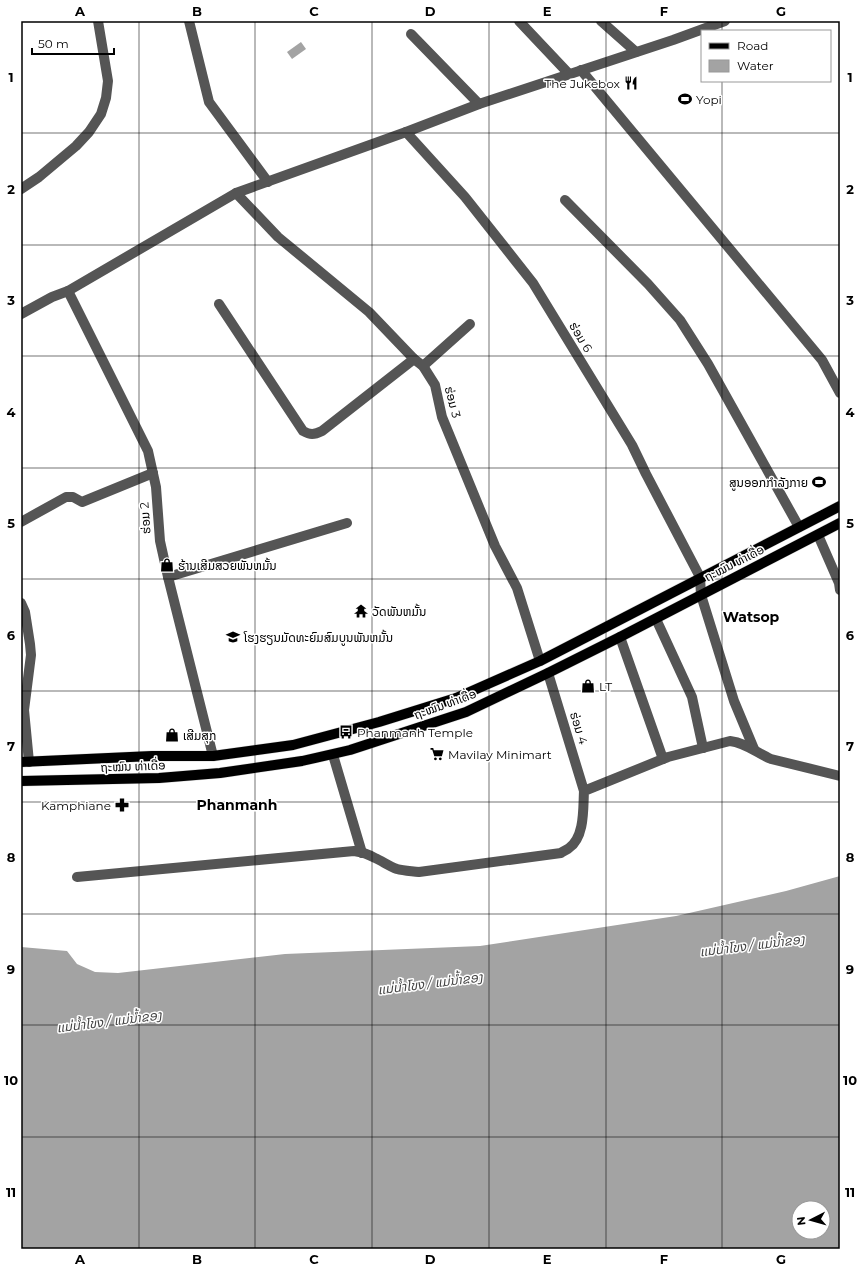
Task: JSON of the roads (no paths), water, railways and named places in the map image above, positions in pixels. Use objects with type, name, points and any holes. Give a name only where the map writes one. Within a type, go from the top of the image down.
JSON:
[{"type":"main road","name":"ຖະໝົນ ທ່າເດື່ອ","points":[[25,762],[152,756],[213,756],[293,746],[379,722],[456,698],[540,661],[840,506]]},
{"type":"main road","name":"ຖະໝົນ ທ່າເດື່ອ","points":[[21,781],[159,778],[227,772],[333,755],[380,741],[466,712],[656,619],[840,523]]},
{"type":"street","points":[[21,189],[39,177],[76,146],[89,132],[101,114],[106,98],[108,81],[98,21]]},
{"type":"street","points":[[189,21],[209,102],[268,182]]},
{"type":"street","points":[[519,21],[569,74]]},
{"type":"street","points":[[601,21],[636,52]]},
{"type":"street","points":[[21,314],[52,297],[68,291],[236,193],[479,104],[725,21]]},
{"type":"street","points":[[411,34],[479,104]]},
{"type":"street","points":[[581,70],[822,360],[840,393]]},
{"type":"street","name":"ຮ່ອມ 6","points":[[406,132],[465,197],[533,283],[632,445],[700,577]]},
{"type":"street","name":"ຮ່ອມ 3","points":[[236,193],[278,237],[370,312],[414,359],[423,366],[435,384],[442,417],[495,546],[517,588],[540,661]]},
{"type":"street","points":[[565,200],[648,284],[680,320],[708,364],[799,527]]},
{"type":"street","name":"ຮ່ອມ 2","points":[[68,291],[148,452],[156,487],[160,541],[213,756]]},
{"type":"street","points":[[219,304],[303,431],[308,434],[315,434],[322,431],[414,359]]},
{"type":"street","points":[[423,366],[470,324]]},
{"type":"street","points":[[21,522],[66,497],[73,497],[82,502],[152,473]]},
{"type":"street","points":[[168,577],[347,523]]},
{"type":"street","points":[[818,535],[840,590]]},
{"type":"street","points":[[700,577],[701,596],[734,701],[754,749]]},
{"type":"street","points":[[21,603],[25,612],[31,655],[24,710],[25,762]]},
{"type":"street","points":[[656,619],[692,697],[703,748]]},
{"type":"street","points":[[620,637],[663,759]]},
{"type":"street","name":"ຮ່ອມ 4","points":[[548,673],[584,791]]},
{"type":"street","points":[[77,877],[354,851],[362,852],[397,869],[419,872],[561,852],[570,848],[579,834],[582,826],[584,791],[663,759],[730,741],[739,742],[771,759],[840,776]]},
{"type":"street","points":[[333,755],[362,852]]},
{"type":"water","points":[[301,42],[306,49],[292,59],[287,52]]},
{"type":"water","name":"แม่น้ำโขง / ແມ່ນ້ຳຂອງ","points":[[840,876],[840,1249],[21,1249],[21,947],[67,951],[77,964],[95,972],[118,973],[285,954],[480,946],[676,916],[786,891]]},
{"type":"place","name":"The Jukebox","points":[[631,83]]},
{"type":"place","name":"Yopi","points":[[685,99]]},
{"type":"place","name":"ສູນອອກກຳລັງກາຍ","points":[[819,482]]},
{"type":"place","name":"ຮ້ານເສີມສວຍພັນຫມັ້ນ","points":[[167,565]]},
{"type":"place","name":"ວັດພັນຫມັ້ນ","points":[[361,611]]},
{"type":"place","name":"ໂຮງຮຽນມັດທະຍົມສົມບູນພັນຫມັ້ນ","points":[[233,637]]},
{"type":"place","name":"LT","points":[[588,686]]},
{"type":"place","name":"Phanmanh Temple","points":[[346,732]]},
{"type":"place","name":"ເສີມສຸກ","points":[[172,735]]},
{"type":"place","name":"Mavilay Minimart","points":[[437,754]]},
{"type":"place","name":"Kamphiane","points":[[122,805]]},
{"type":"district","name":"Watsop","points":[[751,617]]},
{"type":"district","name":"Phanmanh","points":[[237,805]]}]
